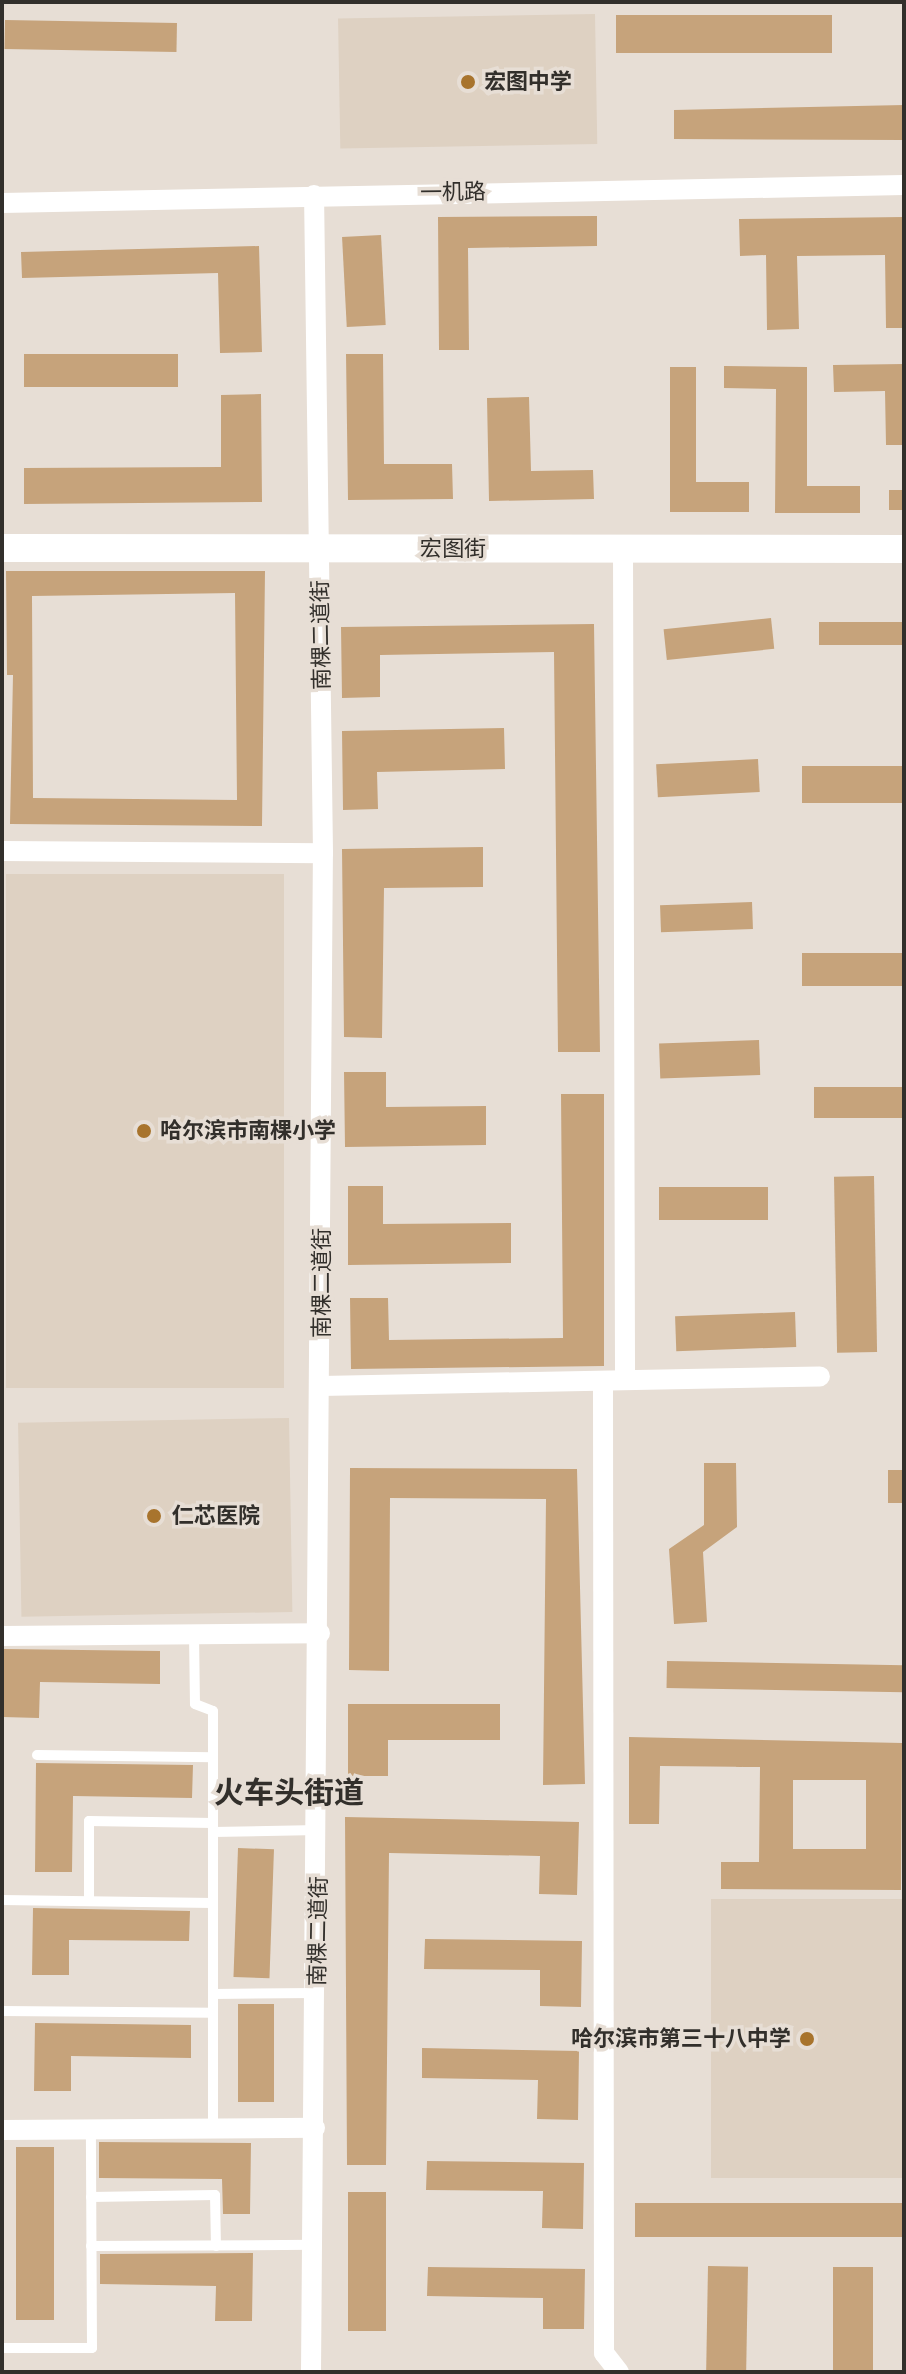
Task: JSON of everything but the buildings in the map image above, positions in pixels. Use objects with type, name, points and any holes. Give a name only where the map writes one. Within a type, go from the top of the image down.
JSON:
[{"type":"street","name":"一机路","points":[[2,203],[904,185]]},
{"type":"street","name":"南棵二道街","points":[[311,2372],[319,1830],[323,853],[314,195]]},
{"type":"street","name":"宏图街","points":[[2,548],[904,549]]},
{"type":"street","points":[[623,549],[625,1380]]},
{"type":"street","points":[[2,851],[323,853]]},
{"type":"street","points":[[321,1386],[820,1376]]},
{"type":"street","points":[[603,1381],[604,2353],[619,2372]]},
{"type":"street","points":[[2,1636],[320,1633]]},
{"type":"street","points":[[2,2130],[315,2128]]},
{"type":"lane","points":[[194,1634],[195,1704],[213,1711],[213,2129]]},
{"type":"lane","points":[[37,1755],[213,1757]]},
{"type":"lane","points":[[89,1901],[89,1821],[319,1830]]},
{"type":"lane","points":[[2,1900],[213,1903]]},
{"type":"lane","points":[[213,1994],[317,1993]]},
{"type":"lane","points":[[2,2011],[213,2013]]},
{"type":"lane","points":[[2,2348],[92,2348],[91,2130]]},
{"type":"lane","points":[[91,2197],[215,2195],[216,2246]]},
{"type":"lane","points":[[91,2246],[313,2245]]},
{"type":"shaded area","name":"宏图中学","points":[[595,14],[597,144],[340,148],[338,18]]},
{"type":"shaded area","name":"哈尔滨市南棵小学","points":[[6,874],[284,874],[284,1388],[6,1388]]},
{"type":"shaded area","name":"仁芯医院","points":[[289,1418],[292,1612],[21,1617],[18,1423]]},
{"type":"shaded area","name":"哈尔滨市第三十八中学","points":[[711,1899],[904,1899],[904,2178],[711,2178]]},
{"type":"place","name":"宏图中学","points":[[468,82]]},
{"type":"place","name":"哈尔滨市南棵小学","points":[[144,1131]]},
{"type":"place","name":"仁芯医院","points":[[154,1516]]},
{"type":"place","name":"哈尔滨市第三十八中学","points":[[807,2039]]},
{"type":"district","name":"火车头街道","points":[[289,1793]]}]
